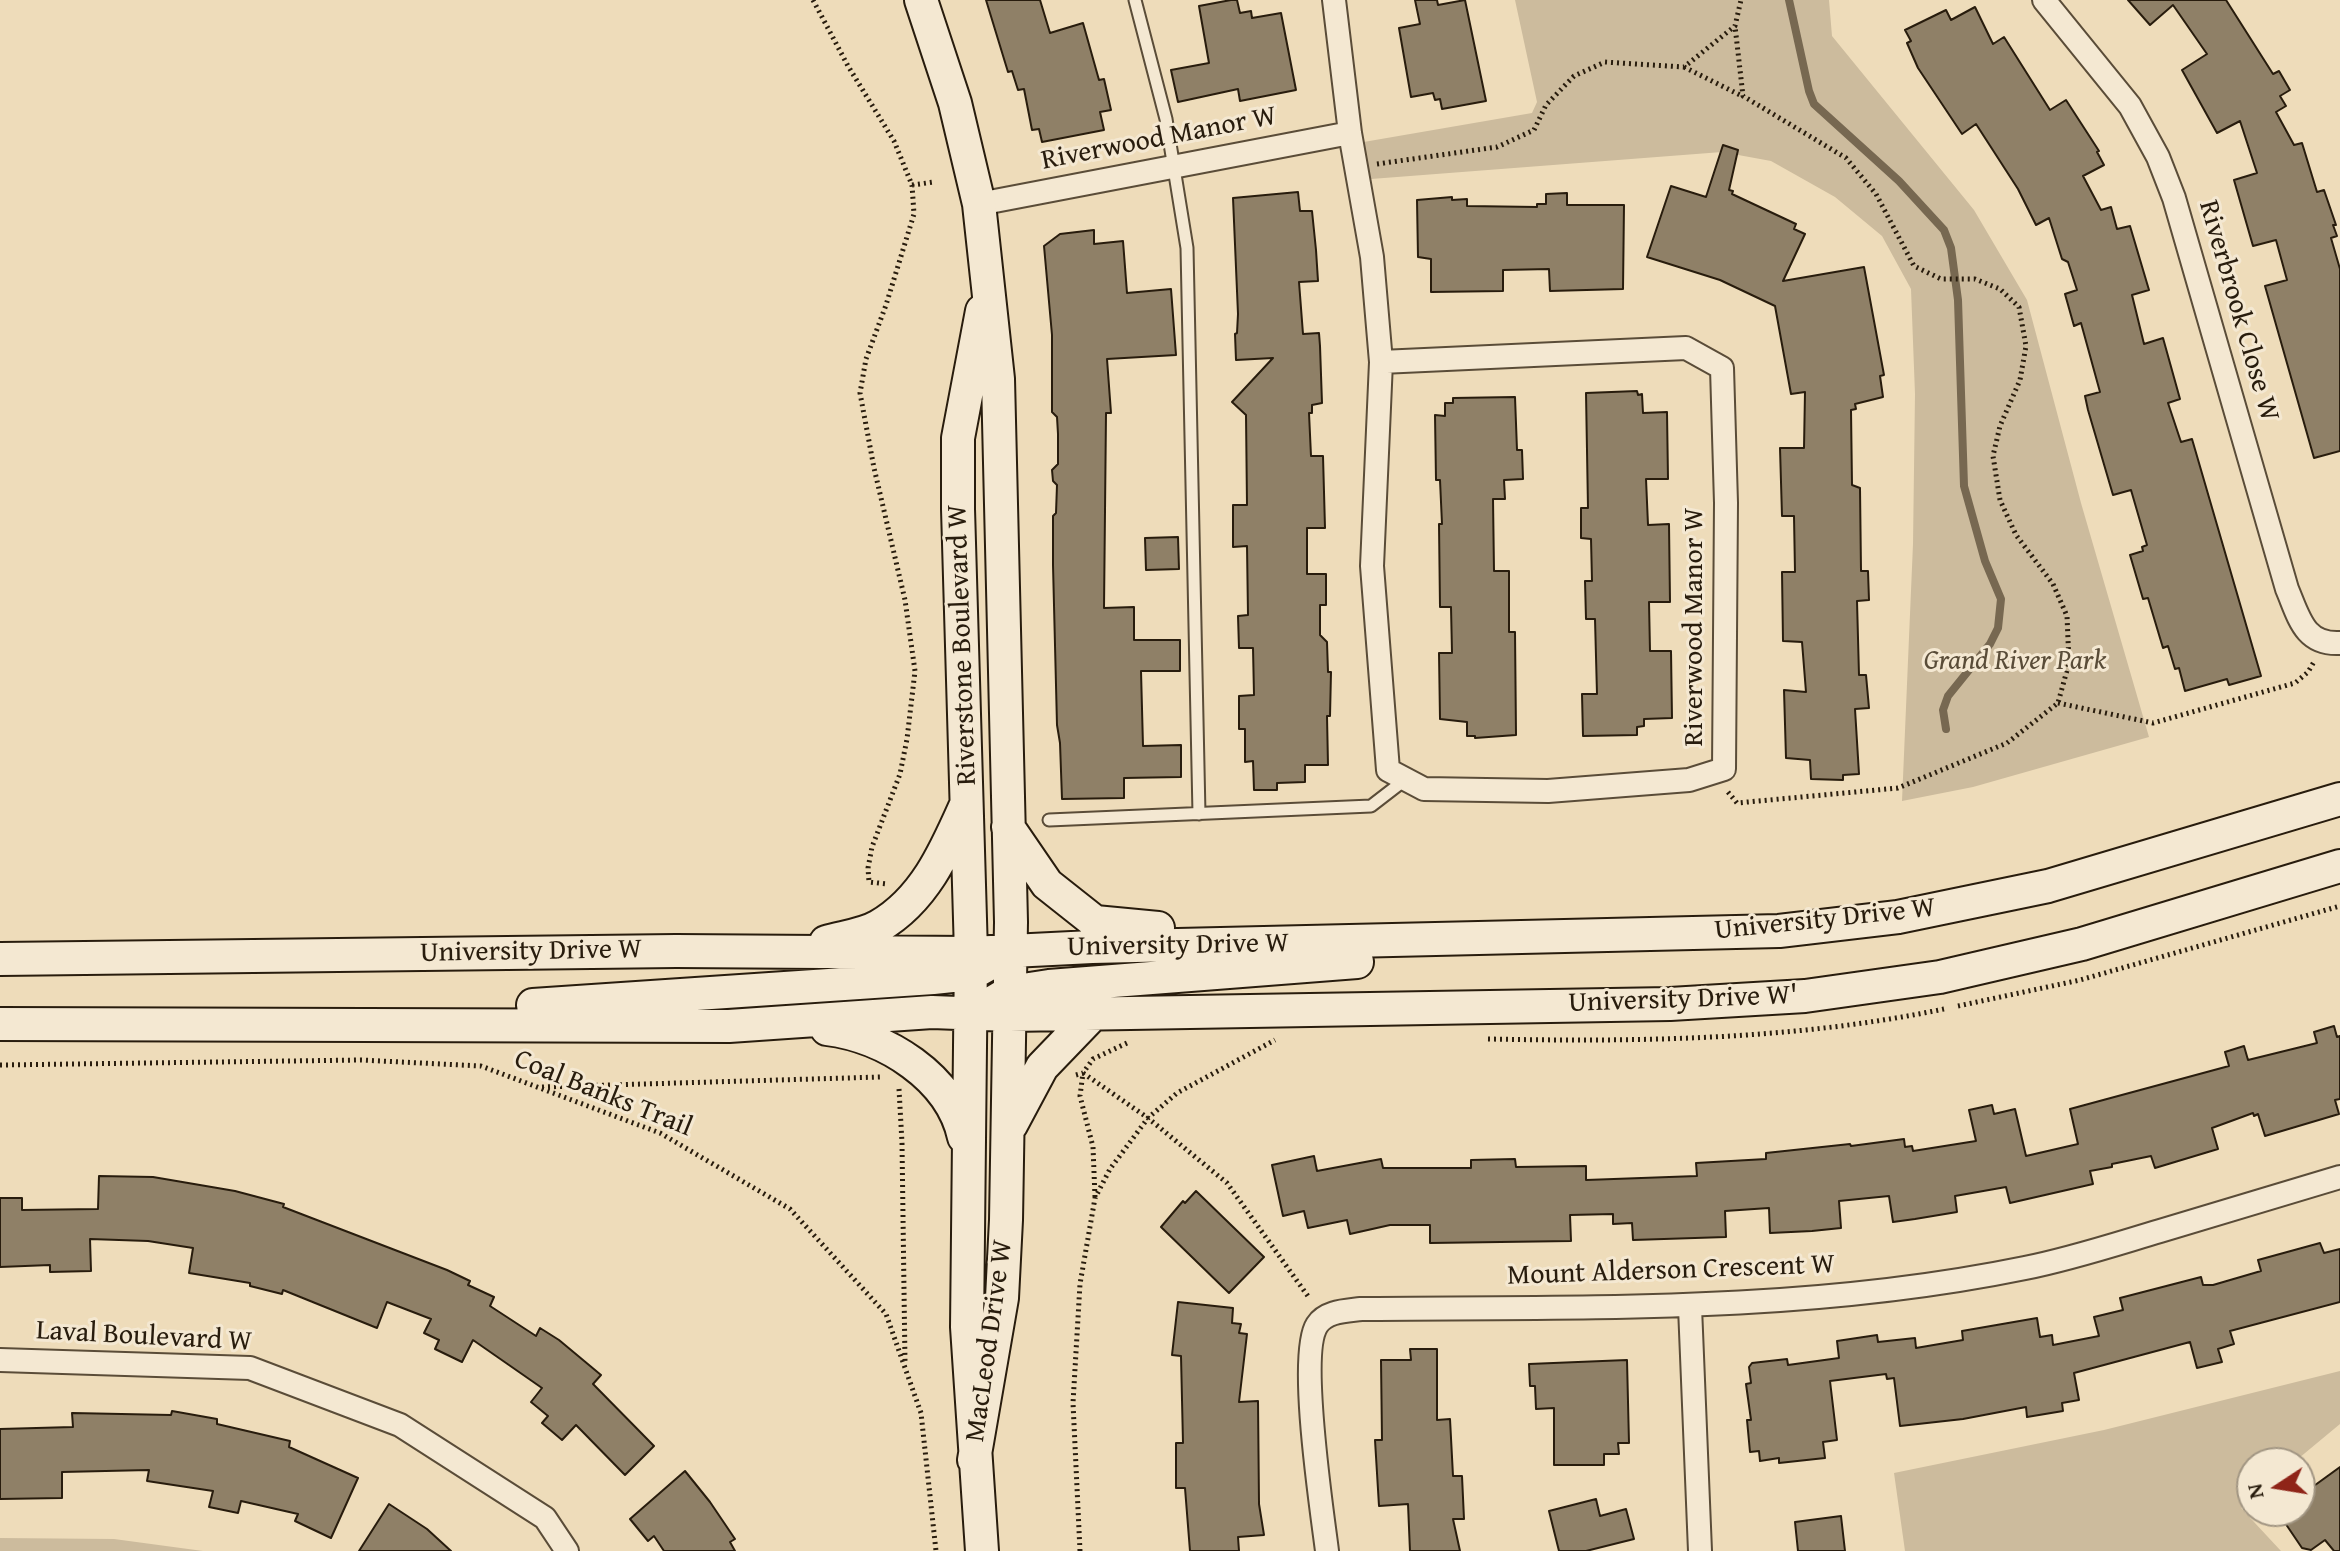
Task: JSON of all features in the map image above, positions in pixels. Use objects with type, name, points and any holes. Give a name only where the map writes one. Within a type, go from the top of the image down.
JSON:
[{"type":"main road","name":"Riverstone Boulevard W","points":[[921,0],[955,103],[979,204],[998,379],[1010,1004]]},
{"type":"main road","name":"Riverstone Boulevard W","points":[[971,1014],[958,438],[988,280]]},
{"type":"main road","name":"University Drive W","points":[[0,959],[676,951],[785,953],[971,963],[1011,952],[1092,947],[1779,931],[1898,917],[2048,886],[2340,799]]},
{"type":"main road","points":[[785,953],[879,926],[916,896],[941,861],[968,800]]},
{"type":"main road","points":[[1008,827],[1047,884],[1095,922],[1373,942]]},
{"type":"main road","name":"University Drive W'","points":[[1010,1004],[1093,1014],[1670,1004],[1805,996],[1940,977],[2082,944],[2340,866]]},
{"type":"main road","points":[[0,1024],[785,1024],[932,1012],[971,1014],[1010,1004],[1049,986],[1300,966],[1473,957],[1590,936]]},
{"type":"main road","points":[[321,1024],[442,1010],[843,985],[971,963]]},
{"type":"main road","name":"MacLeod Drive W","points":[[974,1460],[1002,1298],[1010,1004]]},
{"type":"main road","name":"MacLeod Drive W","points":[[971,1014],[967,1327],[974,1460]]},
{"type":"main road","points":[[1008,1131],[1042,1067],[1093,1014]]},
{"type":"main road","points":[[785,1024],[833,1029],[865,1038],[917,1066],[950,1101],[961,1124],[969,1164]]},
{"type":"main road","points":[[974,1460],[982,1551]]},
{"type":"street","points":[[1334,0],[1350,133],[1372,257],[1381,362],[1372,566],[1388,770],[1406,779]]},
{"type":"street","name":"Riverbrook Close W","points":[[2044,0],[2130,106],[2158,157],[2174,198],[2287,589],[2314,639],[2333,643]]},
{"type":"street","name":"Riverwood Manor W","points":[[979,204],[1350,133]]},
{"type":"street","name":"Riverwood Manor W","points":[[1381,362],[1686,348],[1722,368],[1726,503],[1724,769],[1689,780],[1548,791],[1424,789],[1406,779]]},
{"type":"street","name":"Mount Alderson Crescent W","points":[[1324,1319],[1332,1313],[1361,1309],[1690,1307],[1861,1294],[2026,1268],[2340,1177]]},
{"type":"street","points":[[1690,1307],[1700,1551]]},
{"type":"street","points":[[1324,1319],[1317,1325],[1310,1349],[1313,1438],[1327,1551]]},
{"type":"street","name":"Laval Boulevard W","points":[[0,1360],[250,1368],[400,1425],[545,1518],[567,1551]]},
{"type":"lane","points":[[1135,0],[1166,119],[1187,248],[1199,814]]},
{"type":"lane","points":[[1049,820],[1371,806],[1406,779]]},
{"type":"path","points":[[813,0],[848,66],[894,141],[912,185],[914,214],[866,359],[860,393],[905,600],[915,671],[900,774],[872,847],[868,868],[869,882],[892,884]]},
{"type":"path","points":[[1741,0],[1735,26],[1743,96]]},
{"type":"path","points":[[1684,67],[1735,26]]},
{"type":"path","points":[[1356,168],[1497,147],[1534,130],[1546,105],[1574,76],[1605,62],[1684,67],[1743,96],[1846,158],[1876,194],[1914,266],[1941,279],[1975,279],[2000,289],[2019,307],[2026,346],[2020,380],[2000,426],[1993,456],[2000,500],[2016,535],[2053,584],[2067,616],[2069,663],[2058,703],[2007,743],[1898,788],[1737,803],[1711,773]]},
{"type":"path","points":[[912,185],[934,182]]},
{"type":"path","points":[[2058,703],[2153,723],[2295,683],[2333,643]]},
{"type":"path","points":[[1095,1198],[1110,1169],[1148,1118],[1177,1093],[1279,1038]]},
{"type":"path","name":"Coal Banks Trail","points":[[0,1065],[361,1060],[481,1066],[660,1133],[790,1209],[886,1314],[921,1413],[936,1551]]},
{"type":"path","points":[[1080,1551],[1073,1403],[1080,1284],[1095,1198],[1093,1147],[1080,1096],[1083,1073],[1148,1118],[1227,1183],[1324,1319]]},
{"type":"path","points":[[537,1087],[883,1077]]},
{"type":"path","points":[[898,1077],[902,1143],[905,1367]]},
{"type":"green space","name":"Grand River Park","points":[[1515,0],[1829,0],[1832,36],[1974,210],[2027,300],[2081,503],[2149,737],[1973,787],[1902,801],[1913,544],[1915,394],[1911,289],[1882,236],[1835,197],[1771,161],[1722,152],[1358,180],[1352,144],[1532,113],[1537,102]]},
{"type":"green space","points":[[2340,1371],[2340,1424],[2312,1447],[2236,1447],[2236,1527],[2259,1527],[2281,1551],[1905,1551],[1894,1473],[2104,1430]]},
{"type":"green space","points":[[0,1538],[114,1539],[203,1551],[0,1551]]},
{"type":"building","points":[[986,0],[1040,0],[1050,33],[1083,23],[1099,80],[1104,79],[1111,110],[1100,112],[1104,130],[1042,142],[1039,129],[1032,130],[1024,89],[1018,90],[1012,71],[1008,72]]},
{"type":"building","points":[[1237,0],[1240,13],[1251,11],[1252,18],[1281,13],[1296,90],[1240,101],[1238,89],[1178,102],[1171,70],[1209,63],[1199,6]]},
{"type":"building","points":[[1415,0],[1437,0],[1438,5],[1465,0],[1486,101],[1442,109],[1440,99],[1435,100],[1433,93],[1411,97],[1399,28],[1420,24]]},
{"type":"building","points":[[2128,0],[2226,0],[2273,74],[2279,71],[2290,90],[2280,96],[2286,106],[2276,112],[2294,145],[2302,143],[2317,192],[2324,190],[2336,225],[2333,225],[2337,236],[2331,238],[2340,269],[2340,451],[2314,458],[2265,286],[2287,280],[2276,240],[2253,246],[2234,180],[2257,173],[2240,121],[2217,133],[2182,70],[2207,54],[2173,5],[2150,25]]},
{"type":"building","points":[[1975,7],[1993,44],[2004,37],[2050,110],[2066,100],[2099,151],[2104,165],[2083,176],[2101,210],[2111,207],[2117,229],[2130,226],[2149,290],[2132,295],[2144,344],[2163,338],[2180,399],[2168,403],[2181,442],[2192,439],[2261,676],[2229,685],[2227,679],[2185,691],[2179,668],[2175,669],[2168,646],[2163,648],[2148,598],[2143,599],[2130,555],[2143,551],[2142,547],[2147,545],[2131,490],[2113,495],[2088,410],[2085,396],[2100,392],[2081,323],[2074,326],[2065,294],[2077,290],[2068,262],[2062,259],[2049,218],[2036,225],[2018,189],[1976,124],[1962,134],[1918,68],[1907,43],[1911,41],[1905,30],[1946,10],[1951,20]]},
{"type":"building","points":[[1723,145],[1738,150],[1729,190],[1733,191],[1732,194],[1796,224],[1794,229],[1805,234],[1783,281],[1864,267],[1884,375],[1880,376],[1883,397],[1855,404],[1856,409],[1851,410],[1852,485],[1860,488],[1861,571],[1868,571],[1869,600],[1857,601],[1859,675],[1866,675],[1869,708],[1855,709],[1859,774],[1843,775],[1843,780],[1811,779],[1810,760],[1786,758],[1784,690],[1806,692],[1802,642],[1783,641],[1782,572],[1795,572],[1794,516],[1782,516],[1780,448],[1804,448],[1805,392],[1791,394],[1775,306],[1720,280],[1647,257],[1671,186],[1706,197]]},
{"type":"building","points":[[1298,192],[1300,211],[1312,211],[1318,281],[1299,282],[1303,334],[1319,333],[1320,346],[1322,403],[1312,405],[1312,413],[1309,413],[1311,456],[1323,456],[1325,528],[1307,528],[1307,574],[1326,574],[1326,605],[1320,605],[1320,635],[1327,642],[1328,672],[1331,672],[1330,716],[1327,716],[1328,765],[1305,765],[1305,782],[1277,783],[1277,790],[1254,790],[1253,761],[1245,762],[1245,729],[1239,729],[1239,696],[1254,695],[1253,648],[1239,648],[1238,616],[1248,615],[1247,546],[1233,547],[1233,505],[1247,505],[1246,415],[1232,402],[1273,358],[1236,360],[1238,314],[1233,198]]},
{"type":"building","points":[[1567,193],[1567,205],[1624,205],[1623,289],[1550,291],[1549,269],[1503,270],[1503,291],[1431,292],[1431,259],[1418,257],[1417,200],[1452,197],[1452,200],[1467,199],[1467,206],[1537,207],[1537,204],[1546,204],[1546,194]]},
{"type":"building","points":[[1094,230],[1094,244],[1123,241],[1127,293],[1171,289],[1176,355],[1107,359],[1111,413],[1106,413],[1104,608],[1134,607],[1134,640],[1180,640],[1180,671],[1141,671],[1143,746],[1181,745],[1181,777],[1124,778],[1124,798],[1062,799],[1053,565],[1053,516],[1056,513],[1057,485],[1053,481],[1052,470],[1058,464],[1058,434],[1057,417],[1052,412],[1052,335],[1044,246],[1060,234]]},
{"type":"building","points":[[1637,391],[1638,395],[1642,394],[1643,413],[1667,412],[1668,479],[1646,479],[1648,525],[1669,524],[1670,602],[1649,602],[1650,651],[1671,651],[1672,718],[1644,719],[1644,726],[1637,727],[1637,735],[1583,736],[1582,694],[1597,694],[1595,619],[1586,619],[1585,581],[1592,581],[1591,539],[1581,538],[1581,508],[1588,508],[1586,393]]},
{"type":"building","points":[[1515,397],[1517,450],[1522,450],[1523,479],[1504,480],[1505,499],[1493,499],[1494,571],[1509,571],[1509,632],[1515,632],[1516,735],[1475,738],[1467,736],[1467,722],[1440,719],[1439,653],[1452,653],[1451,607],[1440,607],[1439,524],[1442,524],[1440,480],[1436,480],[1435,415],[1445,416],[1445,403],[1453,403],[1453,398]]},
{"type":"building","points":[[1178,537],[1179,569],[1146,570],[1145,538]]},
{"type":"building","points":[[2334,1026],[2337,1037],[2340,1036],[2340,1099],[2335,1100],[2339,1114],[2265,1136],[2258,1114],[2254,1116],[2253,1113],[2212,1128],[2218,1149],[2155,1168],[2151,1156],[2112,1164],[2112,1167],[2090,1171],[2093,1184],[2010,1203],[2006,1187],[1955,1196],[1957,1212],[1893,1222],[1889,1196],[1839,1201],[1841,1228],[1812,1231],[1770,1233],[1769,1208],[1725,1211],[1726,1237],[1633,1240],[1632,1223],[1613,1224],[1613,1214],[1570,1215],[1571,1241],[1430,1243],[1430,1225],[1390,1225],[1350,1234],[1347,1220],[1308,1228],[1304,1211],[1283,1216],[1272,1165],[1314,1156],[1317,1171],[1381,1159],[1383,1168],[1471,1168],[1471,1160],[1515,1159],[1516,1167],[1586,1166],[1586,1180],[1697,1176],[1696,1163],[1766,1159],[1766,1153],[1904,1139],[1905,1147],[1912,1146],[1913,1151],[1976,1141],[1969,1110],[1992,1105],[1994,1114],[2015,1109],[2026,1156],[2078,1144],[2070,1109],[2229,1066],[2225,1052],[2244,1046],[2248,1060],[2317,1043],[2314,1032]]},
{"type":"building","points":[[99,1176],[153,1177],[235,1191],[284,1204],[283,1207],[470,1281],[468,1285],[494,1297],[490,1306],[536,1336],[540,1328],[601,1375],[593,1384],[654,1446],[625,1475],[576,1425],[562,1440],[542,1423],[548,1416],[531,1402],[542,1388],[473,1340],[462,1362],[435,1349],[439,1340],[424,1333],[431,1319],[387,1302],[377,1328],[283,1290],[282,1294],[250,1286],[250,1283],[189,1273],[193,1248],[148,1241],[90,1239],[91,1271],[50,1272],[50,1265],[0,1267],[0,1198],[22,1198],[22,1210],[98,1209]]},
{"type":"building","points":[[1196,1191],[1264,1257],[1229,1293],[1161,1227]]},
{"type":"building","points":[[2320,1243],[2324,1253],[2340,1249],[2340,1302],[2230,1331],[2234,1344],[2218,1349],[2222,1362],[2197,1368],[2190,1342],[2074,1373],[2079,1400],[2062,1403],[2063,1411],[2027,1417],[2026,1407],[1963,1419],[1900,1426],[1894,1378],[1887,1379],[1886,1374],[1830,1381],[1837,1440],[1823,1442],[1825,1458],[1779,1463],[1779,1458],[1760,1461],[1759,1451],[1750,1452],[1747,1420],[1751,1420],[1746,1384],[1751,1383],[1749,1367],[1752,1363],[1787,1359],[1788,1365],[1839,1358],[1837,1341],[1877,1335],[1878,1342],[1915,1338],[1916,1348],[1963,1340],[1962,1331],[2037,1318],[2040,1337],[2052,1335],[2053,1345],[2099,1336],[2094,1317],[2123,1310],[2120,1298],[2201,1277],[2203,1285],[2213,1285],[2261,1271],[2258,1260]]},
{"type":"building","points":[[1178,1302],[1233,1308],[1232,1323],[1241,1324],[1239,1333],[1247,1334],[1239,1402],[1258,1401],[1259,1504],[1264,1535],[1238,1537],[1239,1551],[1190,1551],[1185,1488],[1176,1488],[1176,1443],[1183,1443],[1181,1356],[1172,1355]]},
{"type":"building","points":[[1410,1349],[1437,1349],[1437,1420],[1450,1419],[1453,1476],[1462,1476],[1464,1519],[1453,1519],[1460,1551],[1410,1551],[1408,1504],[1379,1506],[1375,1440],[1382,1440],[1381,1360],[1411,1360]]},
{"type":"building","points":[[1627,1360],[1629,1443],[1618,1443],[1619,1454],[1604,1454],[1604,1465],[1554,1465],[1554,1408],[1536,1409],[1535,1386],[1530,1386],[1529,1364]]},
{"type":"building","points":[[172,1411],[217,1419],[217,1424],[290,1441],[289,1447],[358,1478],[331,1538],[295,1521],[298,1514],[241,1501],[238,1513],[209,1507],[213,1491],[147,1481],[149,1470],[62,1472],[62,1498],[0,1499],[0,1429],[73,1427],[72,1413],[171,1415]]},
{"type":"building","points":[[2340,1467],[2340,1551],[2334,1551],[2325,1540],[2311,1550],[2302,1548],[2288,1527],[2316,1527],[2316,1484]]},
{"type":"building","points":[[685,1471],[735,1539],[730,1542],[735,1551],[664,1551],[654,1536],[648,1541],[630,1519]]},
{"type":"building","points":[[1596,1499],[1600,1516],[1626,1509],[1634,1539],[1586,1551],[1559,1551],[1549,1511]]},
{"type":"building","points":[[389,1504],[427,1529],[451,1551],[359,1551]]},
{"type":"building","points":[[1841,1516],[1845,1551],[1798,1551],[1795,1522]]},
{"type":"waterway","points":[[1789,0],[1814,104],[1899,181],[1944,230],[1951,248],[1958,300],[1964,486],[1985,561],[2001,599],[1998,628],[1990,644],[1948,696],[1943,710],[1946,729]]}]
